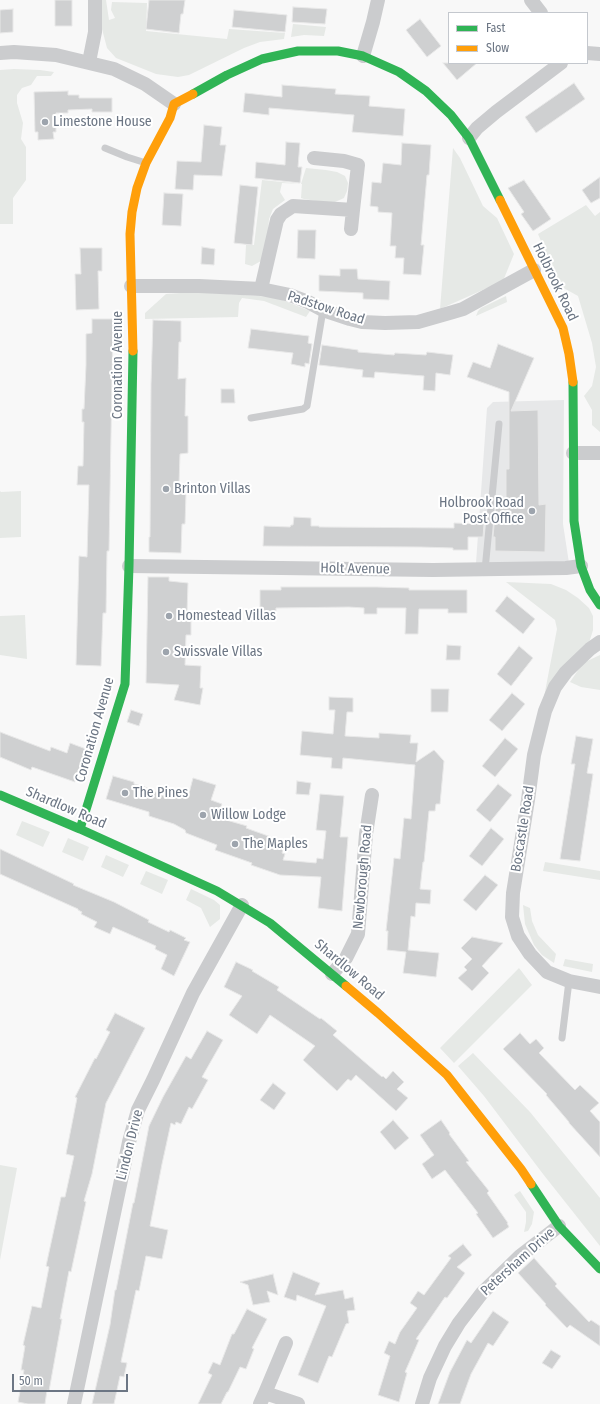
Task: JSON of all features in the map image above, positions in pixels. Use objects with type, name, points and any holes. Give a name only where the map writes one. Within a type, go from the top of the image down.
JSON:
[{"type":"street","points":[[89,62],[95,32],[95,0]]},
{"type":"street","points":[[0,53],[14,52],[56,55],[114,69],[145,84],[174,104],[227,75],[262,59],[298,51],[338,51],[363,56],[378,0]]},
{"type":"street","points":[[532,0],[540,12]]},
{"type":"street","points":[[588,52],[600,54]]},
{"type":"street","name":"Holbrook Road","points":[[363,56],[399,72],[426,91],[451,115],[469,138],[563,328],[573,381],[574,521],[581,566],[590,590],[600,605]]},
{"type":"street","points":[[469,138],[477,128],[496,112],[560,64]]},
{"type":"street","name":"Coronation Avenue","points":[[80,829],[125,684],[129,566],[133,345],[130,234],[132,212],[137,188],[146,163],[170,118],[174,104]]},
{"type":"street","points":[[314,158],[344,161],[358,165],[351,229]]},
{"type":"street","points":[[262,289],[277,220],[281,214],[293,206],[353,210]]},
{"type":"street","name":"Padstow Road","points":[[131,286],[199,286],[262,289],[290,295],[323,310],[362,322],[418,322],[463,309],[534,270]]},
{"type":"street","points":[[573,453],[600,453]]},
{"type":"street","name":"Holt Avenue","points":[[129,566],[432,570],[566,568],[581,566]]},
{"type":"street","name":"Boscastle Road","points":[[600,642],[590,649],[566,672],[555,687],[545,712],[534,756],[513,893],[512,917],[518,936],[530,954],[547,972],[569,981],[600,987]]},
{"type":"street","name":"Shardlow Road","points":[[0,795],[80,829],[217,891],[270,923],[378,1012],[447,1075],[521,1169],[559,1226],[600,1269]]},
{"type":"street","name":"Newborough Road","points":[[332,974],[346,958],[358,934],[366,834],[372,795]]},
{"type":"street","name":"Lindon Drive","points":[[74,1404],[129,1142],[138,1110],[193,993],[242,905]]},
{"type":"street","name":"Petersham Drive","points":[[422,1404],[430,1378],[445,1346],[459,1323],[482,1293],[520,1256],[559,1226]]},
{"type":"street","points":[[286,1343],[263,1398],[298,1404]]},
{"type":"lane","points":[[105,148],[146,163]]},
{"type":"lane","points":[[251,418],[304,409],[308,406],[323,310]]},
{"type":"lane","points":[[485,570],[499,424]]},
{"type":"lane","points":[[562,1038],[569,981]]},
{"type":"shaded area","points":[[101,0],[106,0],[109,20],[115,18],[111,10],[112,2],[147,3],[146,31],[227,39],[229,29],[285,33],[284,39],[260,42],[244,48],[189,75],[178,77],[156,74],[116,58],[107,48],[102,29]]},
{"type":"shaded area","points":[[293,24],[326,27],[324,36],[304,35],[291,37]]},
{"type":"shaded area","points":[[14,69],[54,72],[51,76],[37,76],[31,85],[22,88],[17,95],[17,103],[23,123],[21,139],[26,147],[26,180],[13,198],[13,224],[0,224],[0,70]]},
{"type":"shaded area","points":[[453,148],[460,158],[483,206],[497,218],[514,254],[503,281],[440,309]]},
{"type":"shaded area","points":[[306,168],[337,172],[345,176],[348,183],[344,198],[335,202],[322,202],[301,198],[301,184]]},
{"type":"shaded area","points":[[262,180],[300,184],[282,183],[280,192],[285,200],[273,209],[269,219],[268,233],[261,261],[252,266],[245,264],[246,245],[254,245]]},
{"type":"shaded area","points":[[586,205],[595,216],[600,212],[600,432],[592,425],[592,410],[584,396],[592,386],[596,367],[592,343],[578,296],[560,286],[538,234]]},
{"type":"shaded area","points":[[195,292],[275,297],[310,311],[306,317],[264,301],[242,298],[239,303],[238,317],[145,319],[145,313],[166,294]]},
{"type":"shaded area","points":[[506,296],[507,302],[476,316],[481,308]]},
{"type":"shaded area","points":[[564,400],[563,524],[569,563],[476,563],[487,408],[493,402]]},
{"type":"shaded area","points":[[0,491],[21,491],[21,537],[0,538]]},
{"type":"shaded area","points":[[506,582],[551,584],[566,590],[578,598],[589,608],[593,616],[593,630],[589,643],[544,697],[557,629],[555,620]]},
{"type":"shaded area","points":[[25,615],[27,659],[0,655],[0,616]]},
{"type":"shaded area","points":[[600,655],[600,690],[581,687],[570,682],[583,663]]},
{"type":"shaded area","points":[[22,821],[50,832],[43,847],[16,835]]},
{"type":"shaded area","points":[[68,838],[89,847],[83,861],[62,852]]},
{"type":"shaded area","points":[[106,855],[129,865],[123,877],[101,867]]},
{"type":"shaded area","points":[[545,862],[600,871],[600,880],[543,871]]},
{"type":"shaded area","points":[[146,871],[168,880],[162,894],[140,884]]},
{"type":"shaded area","points":[[191,889],[214,900],[220,905],[220,919],[210,927],[201,908],[186,900]]},
{"type":"shaded area","points":[[523,905],[530,908],[532,921],[538,935],[556,954],[554,963],[542,955],[534,945],[525,924]]},
{"type":"shaded area","points":[[565,959],[593,964],[592,972],[563,966]]},
{"type":"shaded area","points":[[519,968],[532,985],[454,1063],[440,1048]]},
{"type":"shaded area","points":[[473,1053],[530,1112],[600,1198],[600,1246],[484,1096],[458,1066]]},
{"type":"shaded area","points":[[0,1165],[17,1168],[0,1260]]},
{"type":"shaded area","points":[[520,1191],[534,1212],[532,1224],[528,1231],[524,1232],[526,1212],[514,1195]]},
{"type":"building","points":[[55,0],[72,0],[72,26],[55,26]]},
{"type":"building","points":[[149,0],[185,0],[183,14],[181,14],[179,33],[146,29]]},
{"type":"building","points":[[293,7],[327,9],[325,24],[292,22]]},
{"type":"building","points":[[13,9],[13,32],[0,33],[0,10]]},
{"type":"building","points":[[234,10],[287,15],[285,32],[232,27]]},
{"type":"building","points":[[420,19],[441,46],[427,57],[406,30]]},
{"type":"building","points":[[443,63],[476,64],[457,80]]},
{"type":"building","points":[[574,83],[585,99],[536,133],[525,117]]},
{"type":"building","points":[[282,85],[336,89],[335,94],[370,96],[369,106],[405,109],[403,136],[352,132],[354,115],[269,108],[269,115],[243,112],[245,93],[282,97]]},
{"type":"building","name":"Limestone House","points":[[68,91],[68,95],[79,95],[79,98],[112,98],[112,112],[92,112],[92,109],[68,110],[68,113],[56,113],[56,132],[53,132],[54,139],[38,140],[38,132],[35,132],[34,92]]},
{"type":"building","points":[[204,125],[222,127],[220,145],[226,145],[222,176],[194,175],[193,190],[175,189],[177,161],[201,162]]},
{"type":"building","points":[[286,142],[300,143],[298,167],[302,167],[300,183],[255,178],[256,162],[285,165]]},
{"type":"building","points":[[402,143],[431,145],[421,245],[424,245],[421,275],[403,274],[404,258],[395,258],[396,246],[390,246],[392,213],[378,212],[378,207],[370,206],[372,182],[381,183],[383,163],[401,165]]},
{"type":"building","points":[[600,177],[600,198],[591,203],[582,190]]},
{"type":"building","points":[[524,180],[551,219],[533,231],[521,214],[524,212],[508,188]]},
{"type":"building","points":[[240,185],[258,187],[252,245],[234,243]]},
{"type":"building","points":[[164,193],[183,194],[181,226],[162,225]]},
{"type":"building","points":[[298,230],[316,230],[315,259],[297,258]]},
{"type":"building","points":[[202,247],[215,249],[214,265],[201,264]]},
{"type":"building","points":[[80,248],[102,248],[102,271],[98,271],[99,309],[76,310],[75,274],[81,274]]},
{"type":"building","points":[[340,269],[357,269],[358,279],[390,281],[389,300],[363,299],[363,293],[319,291],[319,275],[340,276]]},
{"type":"building","points":[[92,319],[113,319],[109,551],[107,551],[106,613],[103,613],[101,666],[76,665],[79,556],[87,557],[89,485],[77,485],[78,466],[83,466],[84,422],[82,422],[82,409],[84,409],[86,334],[92,333]]},
{"type":"building","points":[[153,320],[181,321],[178,379],[186,378],[185,416],[188,416],[188,453],[180,454],[179,484],[182,484],[182,494],[186,494],[185,524],[182,524],[181,553],[149,552]]},
{"type":"building","points":[[251,329],[309,336],[308,343],[312,344],[309,364],[305,363],[305,367],[291,364],[293,353],[248,348]]},
{"type":"building","points":[[498,344],[534,358],[511,411],[538,410],[539,505],[546,504],[545,552],[495,551],[495,537],[493,537],[496,503],[506,503],[506,469],[509,469],[509,392],[467,377],[473,362],[490,368]]},
{"type":"building","points":[[322,345],[358,350],[358,352],[394,355],[395,353],[426,355],[427,352],[453,355],[450,375],[436,373],[435,391],[423,390],[424,376],[375,372],[374,378],[362,377],[363,370],[319,365]]},
{"type":"building","points":[[221,389],[234,389],[235,403],[221,403]]},
{"type":"building","points":[[294,517],[311,518],[311,526],[319,527],[454,528],[454,523],[484,524],[483,537],[468,537],[468,550],[421,547],[263,546],[264,526],[290,527],[293,525]]},
{"type":"building","points":[[148,577],[169,577],[169,581],[188,583],[187,613],[191,613],[191,635],[186,635],[185,665],[201,666],[200,688],[203,688],[200,705],[174,700],[179,685],[146,683]]},
{"type":"building","points":[[281,587],[377,587],[409,588],[409,590],[467,590],[467,613],[448,613],[448,609],[419,609],[418,634],[405,634],[406,608],[377,608],[377,614],[364,614],[364,608],[349,607],[276,608],[276,613],[260,613],[260,590],[281,590]]},
{"type":"building","points":[[507,596],[535,619],[523,634],[495,611]]},
{"type":"building","points":[[447,645],[461,646],[460,660],[446,660]]},
{"type":"building","points":[[519,646],[533,658],[511,686],[497,674]]},
{"type":"building","points":[[431,689],[449,689],[448,712],[431,712]]},
{"type":"building","points":[[512,693],[525,704],[502,731],[489,720]]},
{"type":"building","points":[[329,697],[353,698],[353,712],[347,712],[345,736],[379,738],[379,733],[411,735],[410,743],[418,743],[416,762],[434,750],[444,761],[440,804],[436,804],[435,811],[429,811],[420,889],[431,890],[430,904],[416,903],[415,917],[411,916],[408,950],[439,953],[436,977],[403,973],[406,952],[387,950],[388,931],[386,931],[394,858],[400,859],[404,818],[411,819],[415,765],[343,758],[342,769],[331,768],[332,758],[300,755],[302,731],[333,734],[335,710],[329,710]]},
{"type":"building","points":[[131,710],[143,714],[139,726],[127,722]]},
{"type":"building","points":[[0,732],[50,751],[51,747],[67,753],[70,743],[86,749],[75,782],[32,767],[31,770],[0,757]]},
{"type":"building","points":[[576,736],[593,739],[587,773],[593,774],[580,861],[560,859],[575,764],[571,764]]},
{"type":"building","points":[[505,738],[518,749],[495,777],[482,766]]},
{"type":"building","points":[[113,776],[134,782],[134,784],[145,787],[166,797],[169,790],[188,797],[193,778],[216,785],[211,800],[222,804],[216,817],[247,826],[246,828],[285,842],[282,853],[285,854],[283,860],[316,863],[317,858],[323,859],[326,831],[316,830],[320,794],[344,796],[340,837],[348,837],[342,911],[318,908],[321,877],[280,875],[251,865],[252,863],[215,850],[217,845],[186,833],[185,830],[174,824],[149,816],[149,812],[106,799]]},
{"type":"building","points":[[297,781],[311,783],[309,795],[296,794]]},
{"type":"building","points":[[498,784],[512,795],[490,822],[476,810]]},
{"type":"building","points":[[491,828],[504,839],[482,866],[469,856]]},
{"type":"building","points":[[0,849],[74,884],[73,885],[114,902],[149,920],[148,922],[186,938],[184,940],[190,942],[174,976],[161,969],[167,955],[155,949],[156,946],[113,927],[110,934],[94,927],[97,922],[81,914],[82,912],[78,909],[0,874]]},
{"type":"building","points":[[485,875],[498,885],[476,911],[463,900]]},
{"type":"building","points":[[472,937],[503,943],[482,966],[489,973],[472,991],[458,978],[467,970],[464,967],[472,959],[461,948]]},
{"type":"building","points":[[236,962],[253,970],[252,971],[279,987],[277,990],[320,1019],[321,1018],[337,1031],[333,1035],[382,1077],[383,1076],[386,1079],[393,1071],[404,1082],[397,1089],[408,1098],[396,1111],[356,1075],[351,1081],[348,1079],[337,1091],[303,1060],[315,1046],[270,1015],[257,1034],[229,1015],[242,996],[224,987]]},
{"type":"building","points":[[115,1013],[145,1028],[106,1103],[92,1174],[84,1201],[86,1202],[71,1272],[69,1271],[60,1319],[62,1319],[49,1391],[47,1390],[45,1404],[28,1404],[18,1402],[24,1370],[21,1370],[25,1346],[23,1345],[32,1306],[41,1308],[49,1267],[46,1266],[61,1197],[65,1197],[74,1156],[66,1154],[77,1098],[75,1097],[110,1032],[106,1030]]},
{"type":"building","points":[[207,1031],[223,1040],[202,1077],[208,1080],[192,1109],[189,1107],[181,1124],[176,1122],[175,1125],[171,1123],[162,1164],[150,1226],[168,1230],[162,1259],[146,1256],[139,1291],[136,1290],[121,1362],[127,1363],[124,1377],[120,1376],[114,1404],[92,1404],[110,1325],[115,1290],[149,1126],[186,1056],[191,1059]]},
{"type":"building","points":[[520,1033],[530,1044],[536,1039],[544,1048],[539,1053],[575,1090],[580,1085],[599,1103],[590,1111],[600,1122],[600,1157],[569,1123],[546,1095],[547,1094],[503,1049]]},
{"type":"building","points":[[273,1083],[286,1093],[274,1110],[260,1100]]},
{"type":"building","points":[[393,1120],[409,1138],[395,1150],[380,1132]]},
{"type":"building","points":[[441,1120],[450,1133],[449,1134],[469,1161],[466,1162],[489,1191],[487,1193],[508,1223],[509,1227],[493,1238],[476,1214],[478,1213],[445,1170],[432,1179],[422,1164],[434,1155],[420,1135]]},
{"type":"building","points":[[463,1244],[472,1255],[457,1267],[465,1273],[447,1298],[445,1297],[416,1339],[419,1340],[405,1372],[407,1373],[399,1402],[378,1395],[390,1356],[384,1353],[389,1341],[395,1344],[400,1332],[417,1308],[410,1303],[418,1291],[424,1295],[451,1258],[448,1256]]},
{"type":"building","points":[[534,1258],[557,1284],[555,1286],[589,1322],[591,1320],[600,1326],[600,1346],[570,1325],[567,1328],[518,1273]]},
{"type":"building","points":[[293,1272],[320,1283],[315,1295],[343,1290],[345,1299],[353,1297],[355,1310],[347,1311],[349,1323],[346,1324],[332,1357],[329,1356],[318,1383],[298,1375],[326,1306],[297,1295],[296,1301],[284,1297]]},
{"type":"building","points":[[273,1274],[278,1295],[267,1291],[270,1302],[253,1305],[248,1285],[240,1282]]},
{"type":"building","points":[[247,1309],[267,1319],[252,1348],[254,1349],[246,1369],[240,1367],[221,1404],[198,1404],[212,1375],[208,1373],[213,1362],[220,1365],[232,1334],[234,1334]]},
{"type":"building","points":[[493,1311],[509,1322],[493,1346],[488,1343],[471,1374],[460,1404],[438,1404],[450,1372],[467,1340],[471,1343]]},
{"type":"building","points":[[551,1350],[561,1356],[552,1369],[542,1363]]},
{"type":"traffic: fast","points":[[193,94],[227,75],[262,59],[298,51],[338,51],[363,56],[399,72],[426,91],[451,115],[469,138],[500,200]]},
{"type":"traffic: fast","points":[[80,829],[125,684],[133,351]]},
{"type":"traffic: fast","points":[[573,382],[574,521],[581,566],[590,590],[600,605]]},
{"type":"traffic: fast","points":[[0,795],[80,829],[217,891],[270,923],[346,986]]},
{"type":"traffic: fast","points":[[531,1184],[559,1226],[600,1269]]},
{"type":"traffic: slow","points":[[133,351],[130,234],[132,212],[137,188],[146,163],[170,118],[174,104],[193,94]]},
{"type":"traffic: slow","points":[[500,200],[563,328],[573,382]]},
{"type":"traffic: slow","points":[[346,986],[447,1075],[521,1169],[531,1184]]},
{"type":"place","name":"Limestone House","points":[[45,122]]},
{"type":"place","name":"Brinton Villas","points":[[166,489]]},
{"type":"place","name":"Holbrook Road Post Office","points":[[532,511]]},
{"type":"place","name":"Homestead Villas","points":[[169,616]]},
{"type":"place","name":"Swissvale Villas","points":[[166,652]]},
{"type":"place","name":"The Pines","points":[[125,793]]},
{"type":"place","name":"Willow Lodge","points":[[203,815]]},
{"type":"place","name":"The Maples","points":[[235,844]]}]
